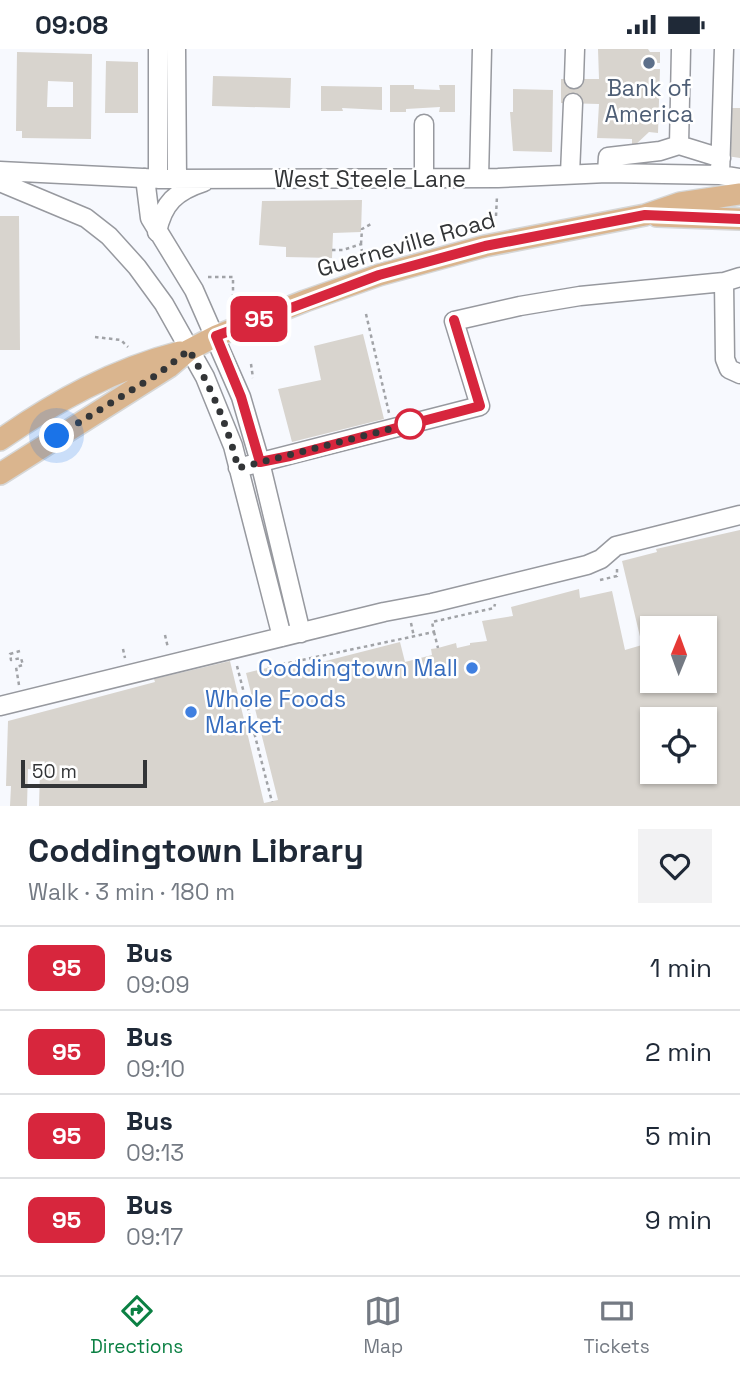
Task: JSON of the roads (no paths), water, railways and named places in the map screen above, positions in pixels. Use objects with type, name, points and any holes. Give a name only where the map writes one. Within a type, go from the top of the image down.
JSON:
[{"type":"main road","name":"Guerneville Road","points":[[0,474],[158,374],[189,350],[216,336],[366,279],[461,251],[645,215],[680,203],[740,194]]},
{"type":"main road","name":"Guerneville Road","points":[[645,215],[740,219]]},
{"type":"main road","name":"Guerneville Road","points":[[0,440],[34,417],[109,375],[142,362],[189,350]]},
{"type":"main road","points":[[0,423],[18,423],[34,417]]},
{"type":"street","points":[[158,49],[151,178],[145,198],[150,218],[194,290],[241,397],[260,462],[301,633]]},
{"type":"street","points":[[176,49],[177,179]]},
{"type":"street","points":[[479,178],[482,49]]},
{"type":"street","points":[[574,79],[575,49]]},
{"type":"street","points":[[678,145],[681,49]]},
{"type":"street","points":[[607,173],[608,157],[660,151],[678,145],[721,167],[724,49]]},
{"type":"street","points":[[570,174],[573,103]]},
{"type":"street","points":[[424,124],[424,179]]},
{"type":"street","name":"West Steele Lane","points":[[0,171],[177,179],[424,179],[721,167],[740,178]]},
{"type":"street","points":[[157,232],[160,218],[176,194],[214,179]]},
{"type":"street","points":[[0,182],[86,218],[109,236],[137,267],[164,304],[205,377],[233,446],[282,636]]},
{"type":"street","points":[[238,468],[480,406],[454,320],[520,306],[580,296],[732,279],[725,359],[729,369],[740,374]]},
{"type":"street","points":[[0,706],[282,636],[587,565],[601,559],[616,546],[740,515]]},
{"type":"place","name":"Bank of America","points":[[649,63]]},
{"type":"place","name":"Coddingtown Mall","points":[[472,668]]},
{"type":"place","name":"Whole Foods Market","points":[[191,712]]}]
